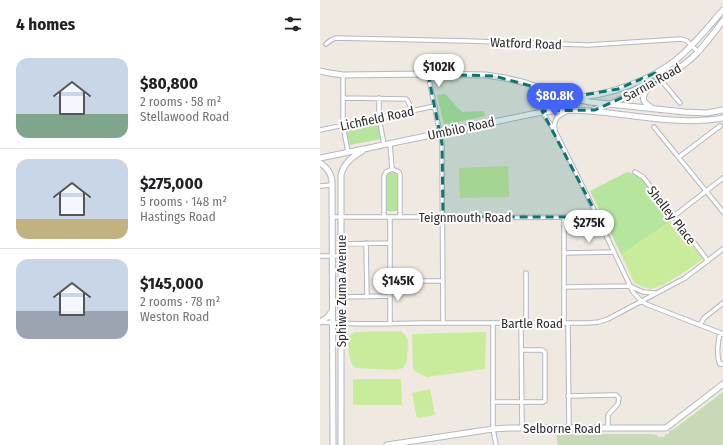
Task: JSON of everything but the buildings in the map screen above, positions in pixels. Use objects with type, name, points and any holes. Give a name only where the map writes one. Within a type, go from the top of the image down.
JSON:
[{"type":"main road","name":"Sarnia Road","points":[[562,96],[584,97],[609,91],[624,87],[656,73],[676,60],[692,45],[723,10]]},
{"type":"main road","name":"Sarnia Road","points":[[588,111],[609,105],[661,80],[682,66],[711,38],[723,20]]},
{"type":"main road","points":[[320,71],[343,75],[486,75],[526,83],[562,96],[609,105],[693,113],[707,113],[723,110]]},
{"type":"main road","points":[[650,85],[643,97],[646,104],[654,110]]},
{"type":"main road","name":"Umbilo Road","points":[[320,158],[542,112],[588,111],[687,121],[723,118]]},
{"type":"main road","name":"Sphiwe Zuma Avenue","points":[[342,445],[341,180],[345,164],[355,155],[366,149]]},
{"type":"main road","points":[[320,163],[328,170],[332,183],[341,180]]},
{"type":"main road","name":"Sphiwe Zuma Avenue","points":[[332,183],[333,445]]},
{"type":"main road","points":[[332,289],[341,289]]},
{"type":"main road","points":[[320,322],[328,317],[333,310]]},
{"type":"main road","points":[[333,364],[342,364]]},
{"type":"main road","name":"Selborne Road","points":[[387,445],[494,430],[522,428],[664,428],[723,384]]},
{"type":"main road","points":[[333,405],[342,405]]},
{"type":"main road","points":[[333,445],[342,445]]},
{"type":"street","name":"Watford Road","points":[[326,44],[330,40],[336,38],[588,45],[681,39],[692,45]]},
{"type":"street","points":[[692,45],[698,52]]},
{"type":"street","points":[[320,67],[329,73]]},
{"type":"street","points":[[656,73],[680,103]]},
{"type":"street","points":[[428,74],[443,147],[443,323]]},
{"type":"street","points":[[343,75],[343,126],[348,152]]},
{"type":"street","points":[[343,98],[406,99],[412,111]]},
{"type":"street","points":[[378,98],[379,117],[392,168],[399,172],[400,175],[400,217]]},
{"type":"street","name":"Lichfield Road","points":[[320,130],[435,106]]},
{"type":"street","points":[[555,131],[554,121],[569,111]]},
{"type":"street","points":[[542,112],[555,131],[635,295],[642,301],[721,333],[718,340],[720,351],[718,352],[719,362],[720,364],[723,364]]},
{"type":"street","points":[[679,157],[720,126]]},
{"type":"street","points":[[654,127],[723,212]]},
{"type":"street","points":[[384,217],[384,176],[386,172],[392,168]]},
{"type":"street","name":"Shelley Place","points":[[634,172],[643,178],[708,261]]},
{"type":"street","points":[[674,216],[723,178]]},
{"type":"street","points":[[320,186],[332,183]]},
{"type":"street","name":"Teignmouth Road","points":[[332,217],[598,217]]},
{"type":"street","points":[[390,217],[390,324]]},
{"type":"street","points":[[564,217],[564,287],[569,428]]},
{"type":"street","points":[[366,243],[367,297]]},
{"type":"street","points":[[341,244],[390,243]]},
{"type":"street","name":"Bartle Road","points":[[320,322],[390,324],[588,323],[604,321],[616,316],[685,278],[723,249]]},
{"type":"street","points":[[564,253],[614,252]]},
{"type":"street","points":[[320,256],[341,256]]},
{"type":"street","points":[[526,273],[526,323]]},
{"type":"street","points":[[390,281],[443,281]]},
{"type":"street","points":[[564,287],[630,286],[643,292],[656,294]]},
{"type":"street","points":[[341,297],[390,296]]},
{"type":"street","points":[[700,325],[704,318],[723,303]]},
{"type":"street","points":[[493,323],[493,402],[496,445]]},
{"type":"street","points":[[521,323],[522,428]]},
{"type":"street","points":[[493,402],[543,402],[545,400],[545,352],[543,350],[521,350]]},
{"type":"street","points":[[568,396],[613,394],[618,396],[620,398],[619,402],[608,415],[608,428]]},
{"type":"highlighted area","points":[[655,73],[661,80],[595,110],[542,111],[598,217],[443,217],[442,144],[428,74],[494,76],[572,97],[618,89]]},
{"type":"green space","points":[[445,94],[462,112],[484,111],[485,116],[444,125],[437,95]]},
{"type":"green space","points":[[378,120],[382,139],[349,145],[347,126]]},
{"type":"green space","points":[[508,166],[509,197],[460,198],[459,168]]},
{"type":"green space","points":[[396,172],[398,174],[398,211],[386,211],[385,176]]},
{"type":"green space","points":[[627,172],[638,175],[642,178],[673,219],[622,256],[590,191]]},
{"type":"green space","points":[[670,221],[674,223],[703,259],[663,285],[651,289],[643,287],[635,283],[622,256]]},
{"type":"green space","points":[[401,331],[408,340],[407,362],[403,368],[396,370],[357,368],[353,366],[349,350],[349,337],[351,334],[356,332]]},
{"type":"green space","points":[[486,332],[485,369],[427,377],[413,370],[412,334]]},
{"type":"green space","points":[[353,379],[401,379],[402,405],[353,405]]},
{"type":"green space","points":[[430,389],[435,415],[417,418],[412,393]]},
{"type":"green space","points":[[723,392],[723,445],[558,445],[556,434],[648,434],[664,437],[666,434],[669,434],[669,431],[673,430]]}]
